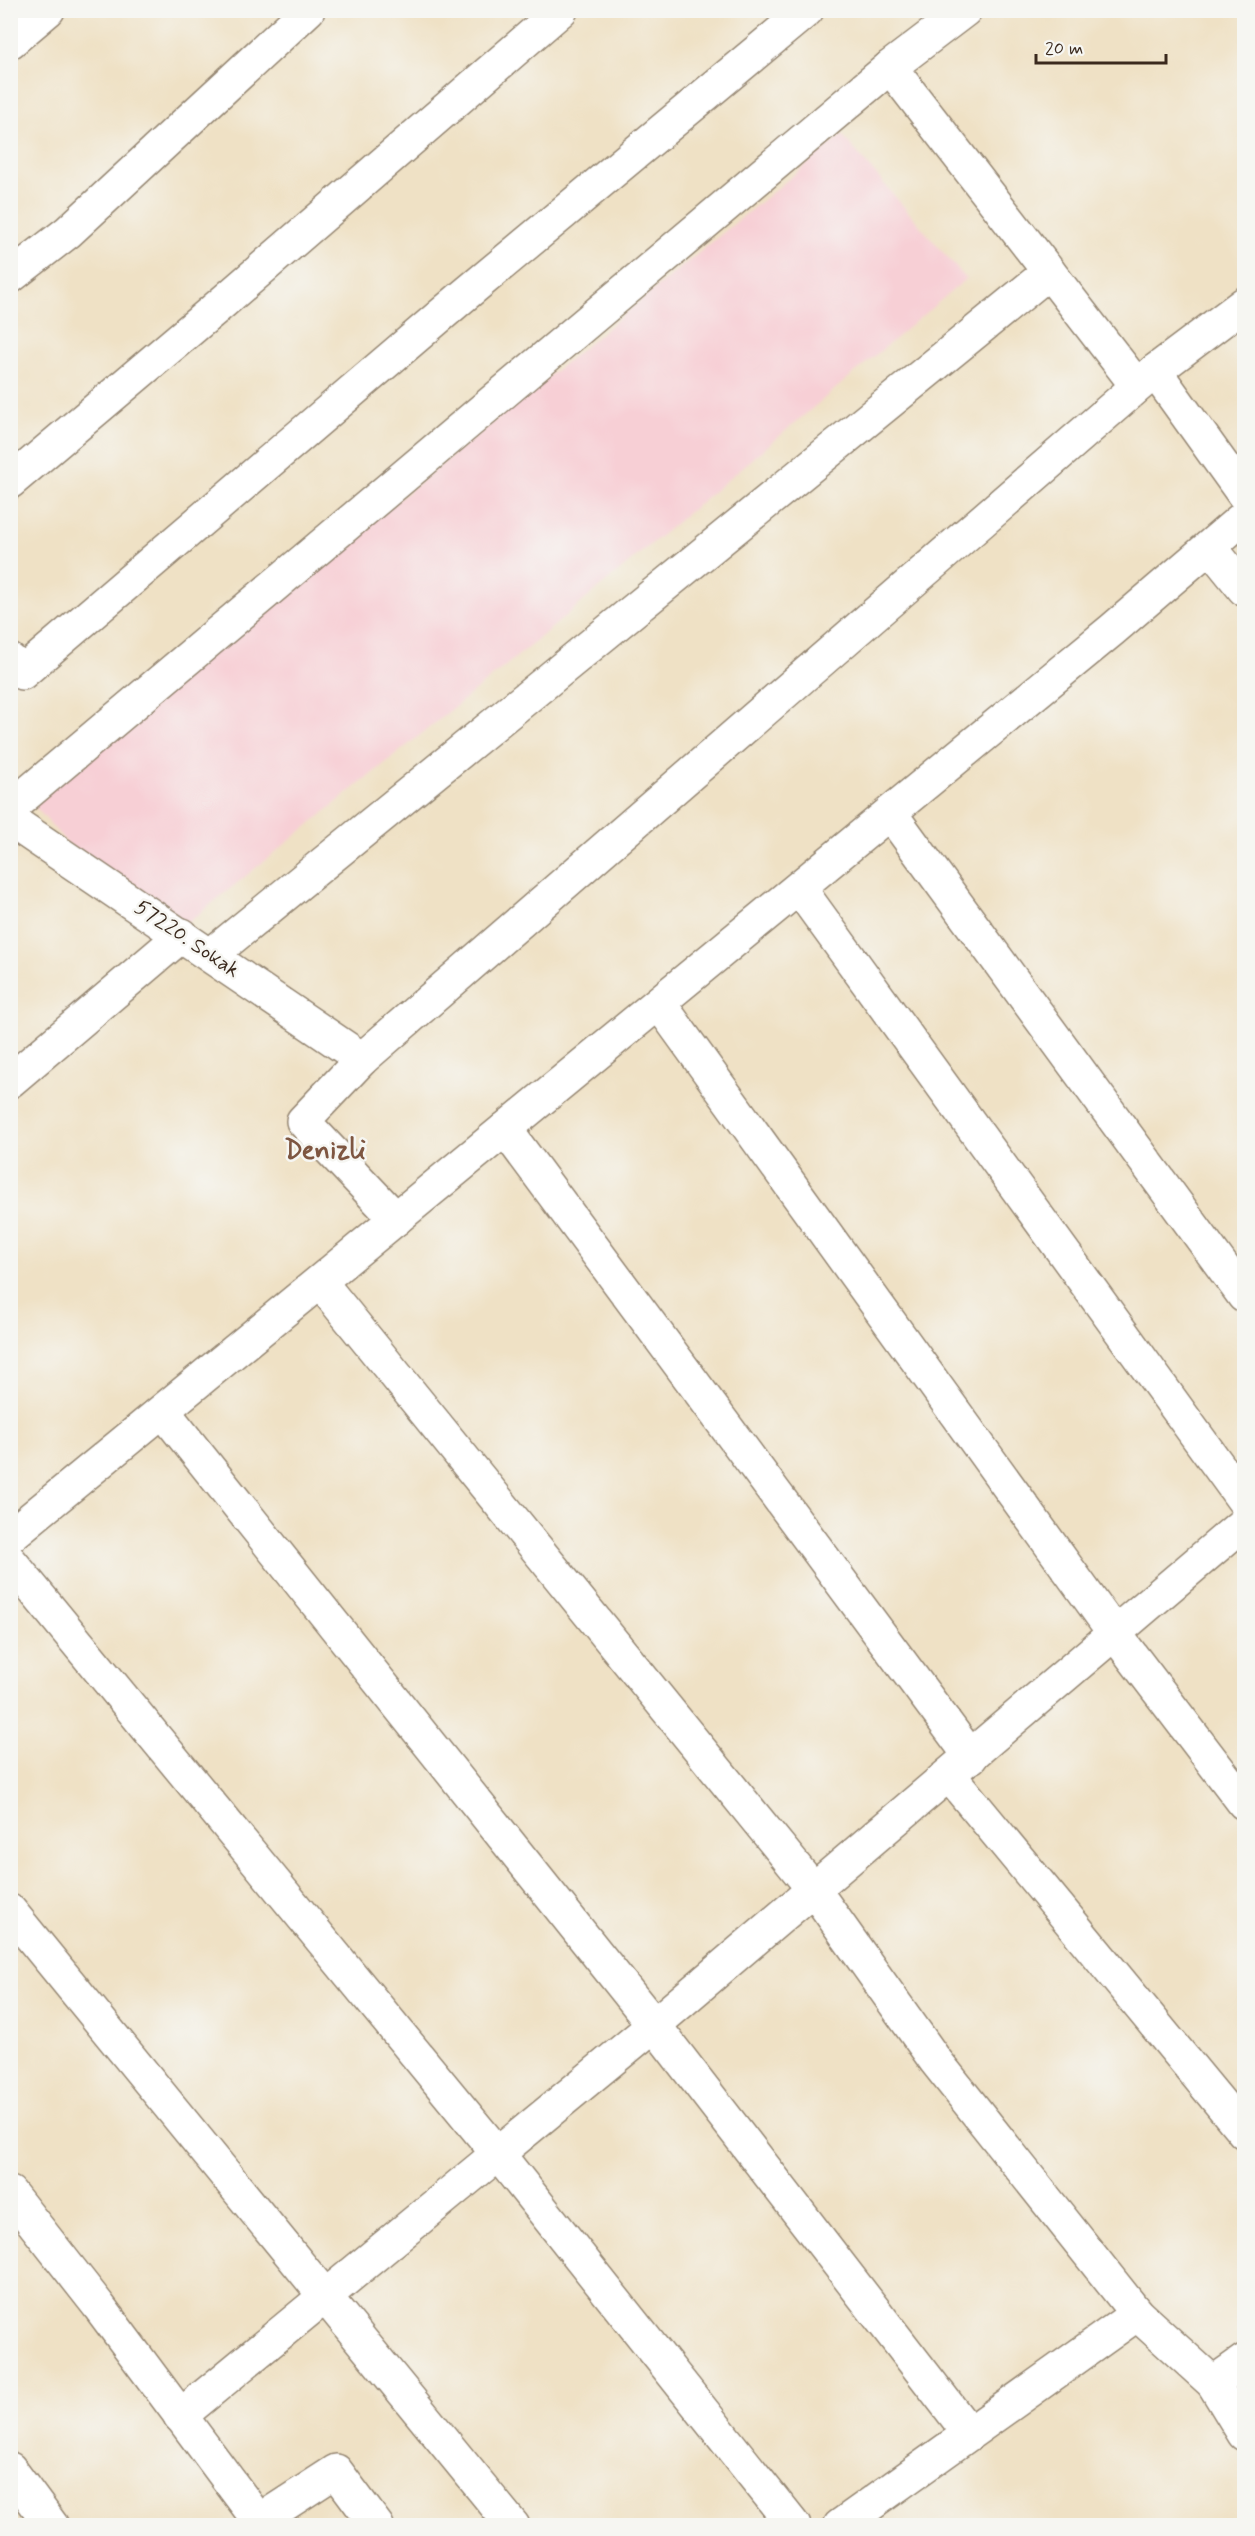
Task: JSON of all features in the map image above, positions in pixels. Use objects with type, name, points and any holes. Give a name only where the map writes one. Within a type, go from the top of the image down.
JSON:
[{"type":"street","points":[[10,42],[48,10]]},
{"type":"street","points":[[10,277],[68,232],[308,10]]},
{"type":"street","points":[[10,482],[222,303],[561,10]]},
{"type":"street","points":[[10,660],[22,673],[461,298],[807,10]]},
{"type":"street","points":[[10,808],[890,67],[964,10]]},
{"type":"street","points":[[890,67],[1049,272],[1146,379],[1245,495]]},
{"type":"street","points":[[211,955],[1049,272]]},
{"type":"street","points":[[396,1220],[303,1121],[362,1059],[1146,379],[1245,304]]},
{"type":"street","points":[[10,1536],[890,813],[1245,517]]},
{"type":"street","points":[[1210,547],[1245,589]]},
{"type":"street","points":[[890,813],[1245,1296]]},
{"type":"street","name":"57220. Sokak","points":[[10,820],[362,1059]]},
{"type":"street","points":[[799,888],[1245,1501]]},
{"type":"street","points":[[10,1081],[182,935]]},
{"type":"street","points":[[659,1003],[1115,1634],[1245,1803]]},
{"type":"street","points":[[505,1129],[960,1766],[1245,2132]]},
{"type":"street","points":[[320,1282],[814,1890],[935,2060],[1137,2314],[1213,2383],[1245,2434]]},
{"type":"street","points":[[163,1411],[654,2025],[969,2433]]},
{"type":"street","points":[[180,2416],[654,2025],[1245,1523]]},
{"type":"street","points":[[10,1561],[498,2154],[794,2526]]},
{"type":"street","points":[[10,1911],[513,2526]]},
{"type":"street","points":[[10,2193],[180,2416],[257,2523],[336,2471],[377,2526]]},
{"type":"street","points":[[840,2526],[1137,2314]]},
{"type":"street","points":[[1213,2383],[1245,2361]]},
{"type":"street","points":[[10,2469],[52,2526]]},
{"type":"shaded area","points":[[842,135],[966,279],[530,646],[158,947],[31,802]]},
{"type":"district","name":"Denizli","points":[[325,1150]]}]
